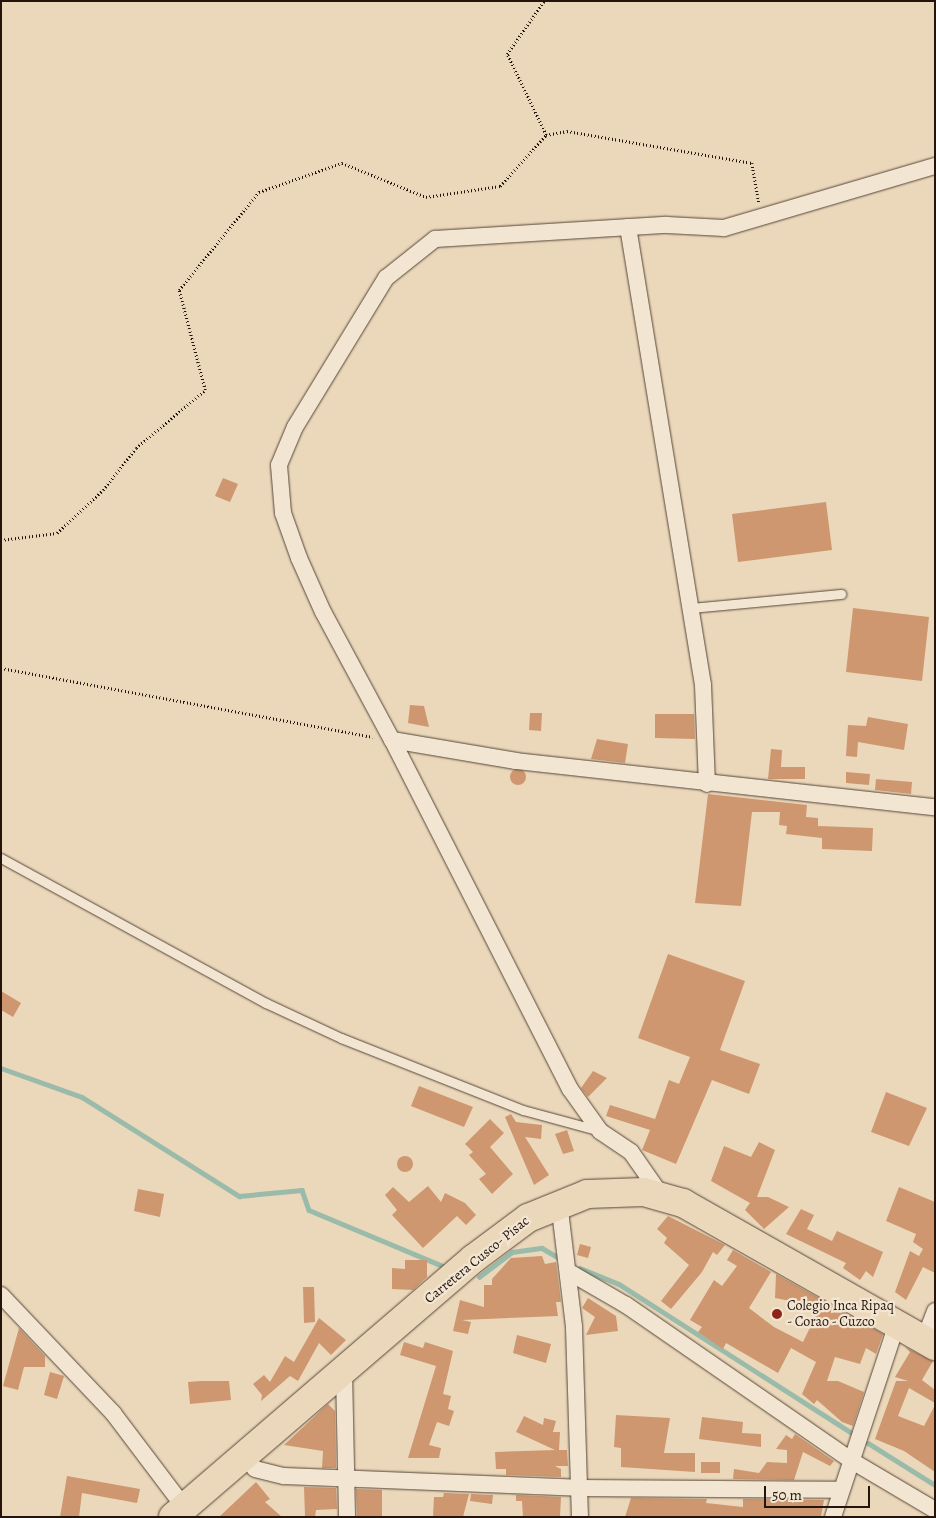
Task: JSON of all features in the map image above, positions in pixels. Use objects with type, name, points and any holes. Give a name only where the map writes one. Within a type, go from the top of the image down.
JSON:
[{"type":"highway","name":"Carretera Cusco- Pisac","points":[[178,1512],[344,1372],[473,1259],[528,1218],[555,1204],[608,1191],[661,1195],[684,1203],[929,1343]]},
{"type":"street","points":[[661,1195],[631,1152],[600,1131],[570,1088],[392,740],[323,612],[282,513],[279,465],[295,427],[386,278],[435,239],[667,224],[724,228],[761,214],[935,166]]},
{"type":"street","points":[[628,227],[703,685],[707,784]]},
{"type":"street","points":[[392,740],[516,761],[707,784],[935,808]]},
{"type":"street","points":[[555,1204],[568,1272],[574,1327],[580,1517]]},
{"type":"street","points":[[568,1272],[626,1306],[852,1461],[935,1510]]},
{"type":"street","points":[[1,1295],[114,1413],[178,1512]]},
{"type":"street","points":[[929,1343],[935,1311]]},
{"type":"street","points":[[833,1517],[897,1324]]},
{"type":"street","points":[[344,1372],[348,1479],[347,1517]]},
{"type":"street","points":[[243,1456],[255,1469],[284,1476],[578,1488],[841,1490]]},
{"type":"lane","points":[[690,608],[841,594]]},
{"type":"lane","points":[[1,858],[266,1003],[341,1038],[523,1110],[600,1131]]},
{"type":"path","points":[[544,1],[507,54],[546,135]]},
{"type":"path","points":[[1,540],[57,533],[103,490],[136,448],[205,390],[178,290],[259,192],[342,162],[426,197],[500,186],[546,135],[567,131],[752,164],[761,214]]},
{"type":"path","points":[[1,668],[392,740]]},
{"type":"building","points":[[223,478],[238,484],[230,502],[215,496]]},
{"type":"building","points":[[826,502],[832,550],[738,562],[732,514]]},
{"type":"building","points":[[853,608],[929,617],[922,681],[846,672]]},
{"type":"building","points":[[410,705],[424,706],[429,727],[408,723]]},
{"type":"building","points":[[530,713],[542,713],[541,731],[529,730]]},
{"type":"building","points":[[655,714],[694,714],[695,739],[655,738]]},
{"type":"building","points":[[868,717],[908,724],[904,750],[858,742],[857,757],[846,756],[848,725],[866,726]]},
{"type":"building","points":[[597,739],[628,744],[625,763],[591,759]]},
{"type":"building","points":[[771,749],[782,750],[781,767],[805,767],[805,779],[768,779]]},
{"type":"building","points":[[518,769],[526,777],[518,785],[510,777]]},
{"type":"building","points":[[846,772],[870,774],[869,785],[846,783]]},
{"type":"building","points":[[876,779],[912,782],[911,794],[875,790]]},
{"type":"building","points":[[708,794],[807,805],[806,817],[818,818],[818,826],[873,828],[872,851],[822,849],[822,838],[786,834],[787,826],[779,825],[780,812],[752,812],[741,906],[695,903]]},
{"type":"building","points":[[668,954],[745,981],[720,1050],[760,1064],[749,1094],[712,1080],[676,1164],[642,1150],[650,1130],[606,1116],[610,1105],[655,1119],[669,1080],[679,1084],[690,1057],[638,1038]]},
{"type":"building","points":[[1,991],[21,1003],[13,1017],[1,1010]]},
{"type":"building","points":[[593,1071],[607,1078],[588,1097],[581,1088]]},
{"type":"building","points":[[419,1086],[473,1107],[464,1127],[411,1106]]},
{"type":"building","points":[[886,1092],[927,1108],[909,1146],[871,1132]]},
{"type":"building","points":[[511,1114],[516,1122],[542,1125],[541,1139],[525,1137],[549,1175],[534,1185],[505,1117]]},
{"type":"building","points":[[490,1119],[504,1133],[490,1147],[513,1174],[492,1194],[479,1179],[486,1174],[469,1155],[473,1152],[465,1144]]},
{"type":"building","points":[[567,1130],[574,1151],[563,1154],[555,1134]]},
{"type":"building","points":[[759,1142],[775,1150],[757,1197],[768,1197],[789,1207],[764,1229],[745,1210],[750,1203],[711,1181],[724,1146],[751,1157]]},
{"type":"building","points":[[405,1156],[411,1158],[413,1164],[411,1170],[405,1172],[399,1170],[397,1164],[399,1158]]},
{"type":"building","points":[[428,1186],[441,1202],[445,1193],[465,1203],[476,1215],[466,1225],[457,1216],[423,1248],[392,1215],[397,1210],[385,1195],[393,1187],[409,1202]]},
{"type":"building","points":[[899,1187],[935,1202],[935,1273],[923,1267],[906,1300],[895,1292],[910,1251],[919,1256],[923,1249],[913,1242],[916,1234],[886,1221]]},
{"type":"building","points":[[138,1189],[164,1194],[160,1217],[134,1211]]},
{"type":"building","points":[[801,1209],[814,1215],[807,1229],[832,1241],[837,1231],[883,1252],[873,1277],[866,1271],[860,1280],[843,1268],[846,1263],[786,1234]]},
{"type":"building","points":[[668,1216],[725,1245],[717,1255],[713,1252],[702,1272],[671,1309],[661,1301],[689,1265],[664,1243],[667,1238],[657,1229]]},
{"type":"building","points":[[580,1244],[591,1247],[588,1258],[577,1255]]},
{"type":"building","points":[[733,1250],[771,1272],[749,1308],[774,1327],[803,1342],[818,1311],[805,1304],[775,1298],[776,1274],[883,1334],[876,1354],[866,1348],[860,1364],[835,1357],[827,1381],[838,1381],[864,1392],[853,1426],[842,1422],[817,1400],[814,1404],[802,1394],[816,1362],[791,1348],[778,1373],[726,1343],[723,1349],[698,1332],[702,1327],[690,1320],[714,1280],[722,1286],[737,1266],[727,1260]]},
{"type":"building","points":[[542,1256],[545,1264],[556,1262],[561,1302],[556,1302],[558,1316],[462,1320],[471,1322],[468,1334],[453,1331],[460,1300],[484,1307],[484,1285],[492,1285],[492,1279],[511,1258]]},
{"type":"building","points":[[405,1260],[427,1260],[427,1277],[413,1290],[392,1289],[392,1268],[405,1269]]},
{"type":"building","points":[[303,1287],[314,1287],[315,1322],[304,1323]]},
{"type":"building","points":[[588,1298],[616,1316],[618,1331],[586,1335],[595,1317],[582,1308]]},
{"type":"building","points":[[319,1318],[346,1340],[331,1355],[319,1343],[298,1381],[290,1376],[261,1401],[262,1395],[253,1384],[264,1375],[270,1382],[285,1356],[294,1362]]},
{"type":"building","points":[[19,1328],[45,1356],[45,1367],[24,1367],[18,1390],[3,1386]]},
{"type":"building","points":[[517,1335],[551,1344],[546,1363],[513,1353]]},
{"type":"building","points":[[404,1342],[423,1348],[425,1342],[453,1351],[443,1394],[451,1396],[448,1409],[454,1411],[449,1426],[437,1422],[429,1445],[441,1448],[439,1458],[408,1458],[436,1366],[400,1355]]},
{"type":"building","points":[[905,1347],[933,1361],[922,1380],[935,1390],[935,1403],[909,1388],[898,1416],[924,1426],[935,1405],[935,1472],[904,1451],[875,1439],[896,1381],[908,1381],[895,1377],[910,1352]]},
{"type":"building","points":[[50,1372],[64,1376],[57,1399],[44,1395]]},
{"type":"building","points":[[229,1381],[231,1400],[190,1404],[188,1382]]},
{"type":"building","points":[[328,1404],[335,1411],[336,1468],[322,1468],[323,1451],[284,1445]]},
{"type":"building","points":[[616,1415],[670,1418],[664,1453],[695,1453],[695,1472],[621,1467],[621,1448],[614,1447]]},
{"type":"building","points":[[524,1416],[543,1425],[544,1418],[556,1421],[553,1432],[560,1432],[559,1450],[567,1450],[568,1466],[555,1466],[561,1469],[561,1477],[506,1475],[506,1469],[496,1469],[495,1452],[555,1450],[516,1432]]},
{"type":"building","points":[[702,1417],[743,1422],[742,1433],[761,1434],[761,1447],[699,1439]]},
{"type":"building","points":[[795,1434],[834,1461],[830,1466],[803,1452],[794,1480],[733,1479],[734,1469],[759,1473],[767,1462],[787,1463],[787,1450],[776,1449],[786,1435],[792,1439]]},
{"type":"building","points":[[701,1462],[720,1462],[720,1473],[701,1473]]},
{"type":"building","points":[[67,1476],[140,1489],[137,1503],[82,1493],[79,1517],[60,1517]]},
{"type":"building","points":[[256,1482],[270,1499],[265,1502],[282,1517],[219,1517]]},
{"type":"building","points":[[304,1487],[336,1488],[337,1509],[316,1510],[315,1517],[305,1517]]},
{"type":"building","points":[[356,1489],[382,1490],[382,1517],[357,1517]]},
{"type":"building","points":[[444,1493],[469,1494],[463,1517],[433,1517],[434,1497],[443,1497]]},
{"type":"building","points":[[471,1494],[493,1495],[492,1504],[470,1501]]},
{"type":"building","points":[[516,1495],[561,1497],[560,1517],[523,1517],[522,1501],[516,1501]]},
{"type":"building","points":[[631,1498],[707,1499],[706,1503],[743,1507],[743,1499],[824,1500],[821,1517],[625,1517]]},
{"type":"waterway","points":[[1,1068],[82,1097],[239,1196],[302,1190],[309,1210],[443,1266]]},
{"type":"waterway","points":[[479,1277],[512,1252],[542,1248],[561,1259]]},
{"type":"waterway","points":[[580,1268],[619,1284],[855,1435]]},
{"type":"waterway","points":[[868,1443],[935,1485]]},
{"type":"place","name":"Colegio Inca Ripaq - Corao - Cuzco","points":[[777,1314]]}]
